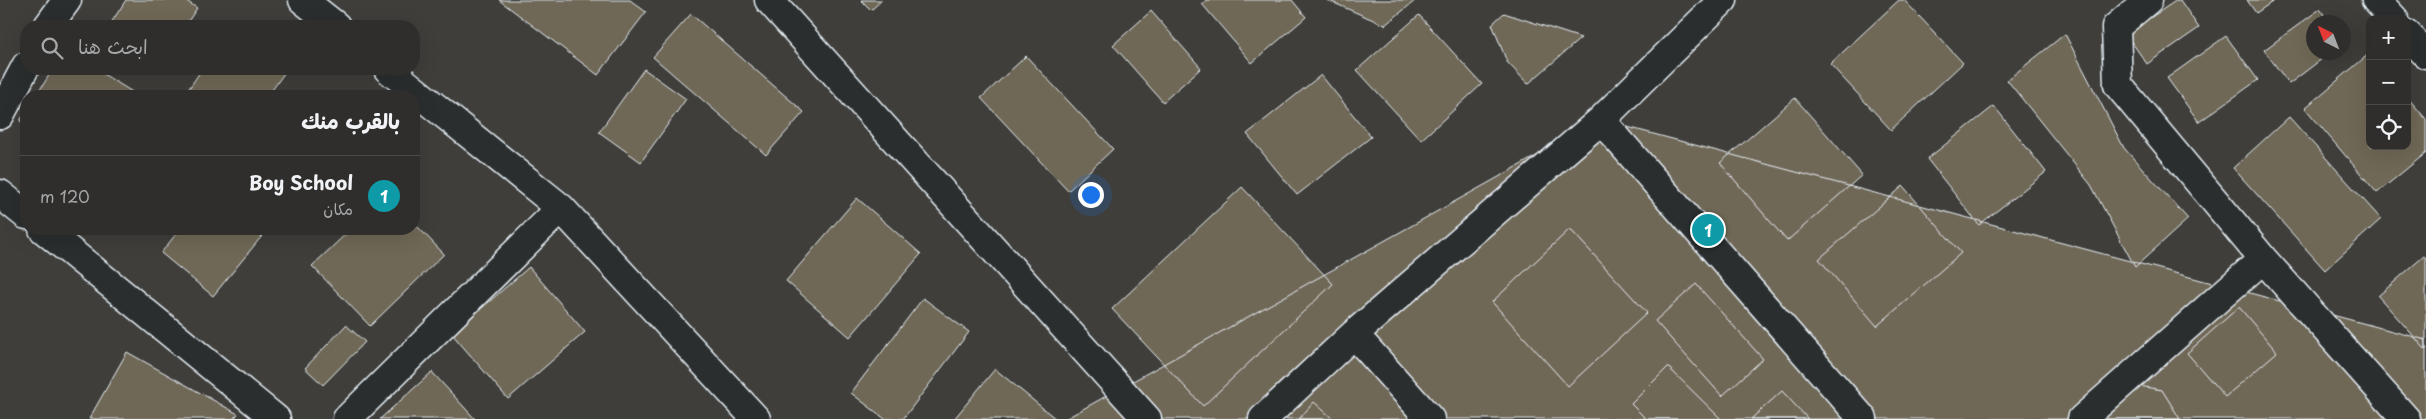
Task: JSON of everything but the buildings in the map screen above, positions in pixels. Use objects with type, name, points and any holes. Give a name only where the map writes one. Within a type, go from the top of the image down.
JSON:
[{"type":"street","points":[[52,20],[67,0]]},
{"type":"street","points":[[303,0],[328,20]]},
{"type":"street","points":[[769,0],[1147,419]]},
{"type":"street","points":[[1263,419],[1354,334],[1601,120],[1723,0]]},
{"type":"street","points":[[2148,0],[2116,27],[2118,86],[2263,259],[2406,419]]},
{"type":"street","points":[[2376,0],[2390,15]]},
{"type":"street","points":[[2411,38],[2426,54]]},
{"type":"street","points":[[0,115],[21,75]]},
{"type":"street","points":[[395,75],[414,90]]},
{"type":"street","points":[[420,95],[561,208],[756,419]]},
{"type":"street","points":[[1601,120],[1864,419]]},
{"type":"street","points":[[0,194],[20,210]]},
{"type":"street","points":[[347,419],[561,208]]},
{"type":"street","points":[[50,235],[276,419]]},
{"type":"street","points":[[2082,419],[2263,259]]},
{"type":"street","points":[[1354,334],[1430,419]]},
{"type":"place","name":"Boy School","points":[[1708,230]]}]
